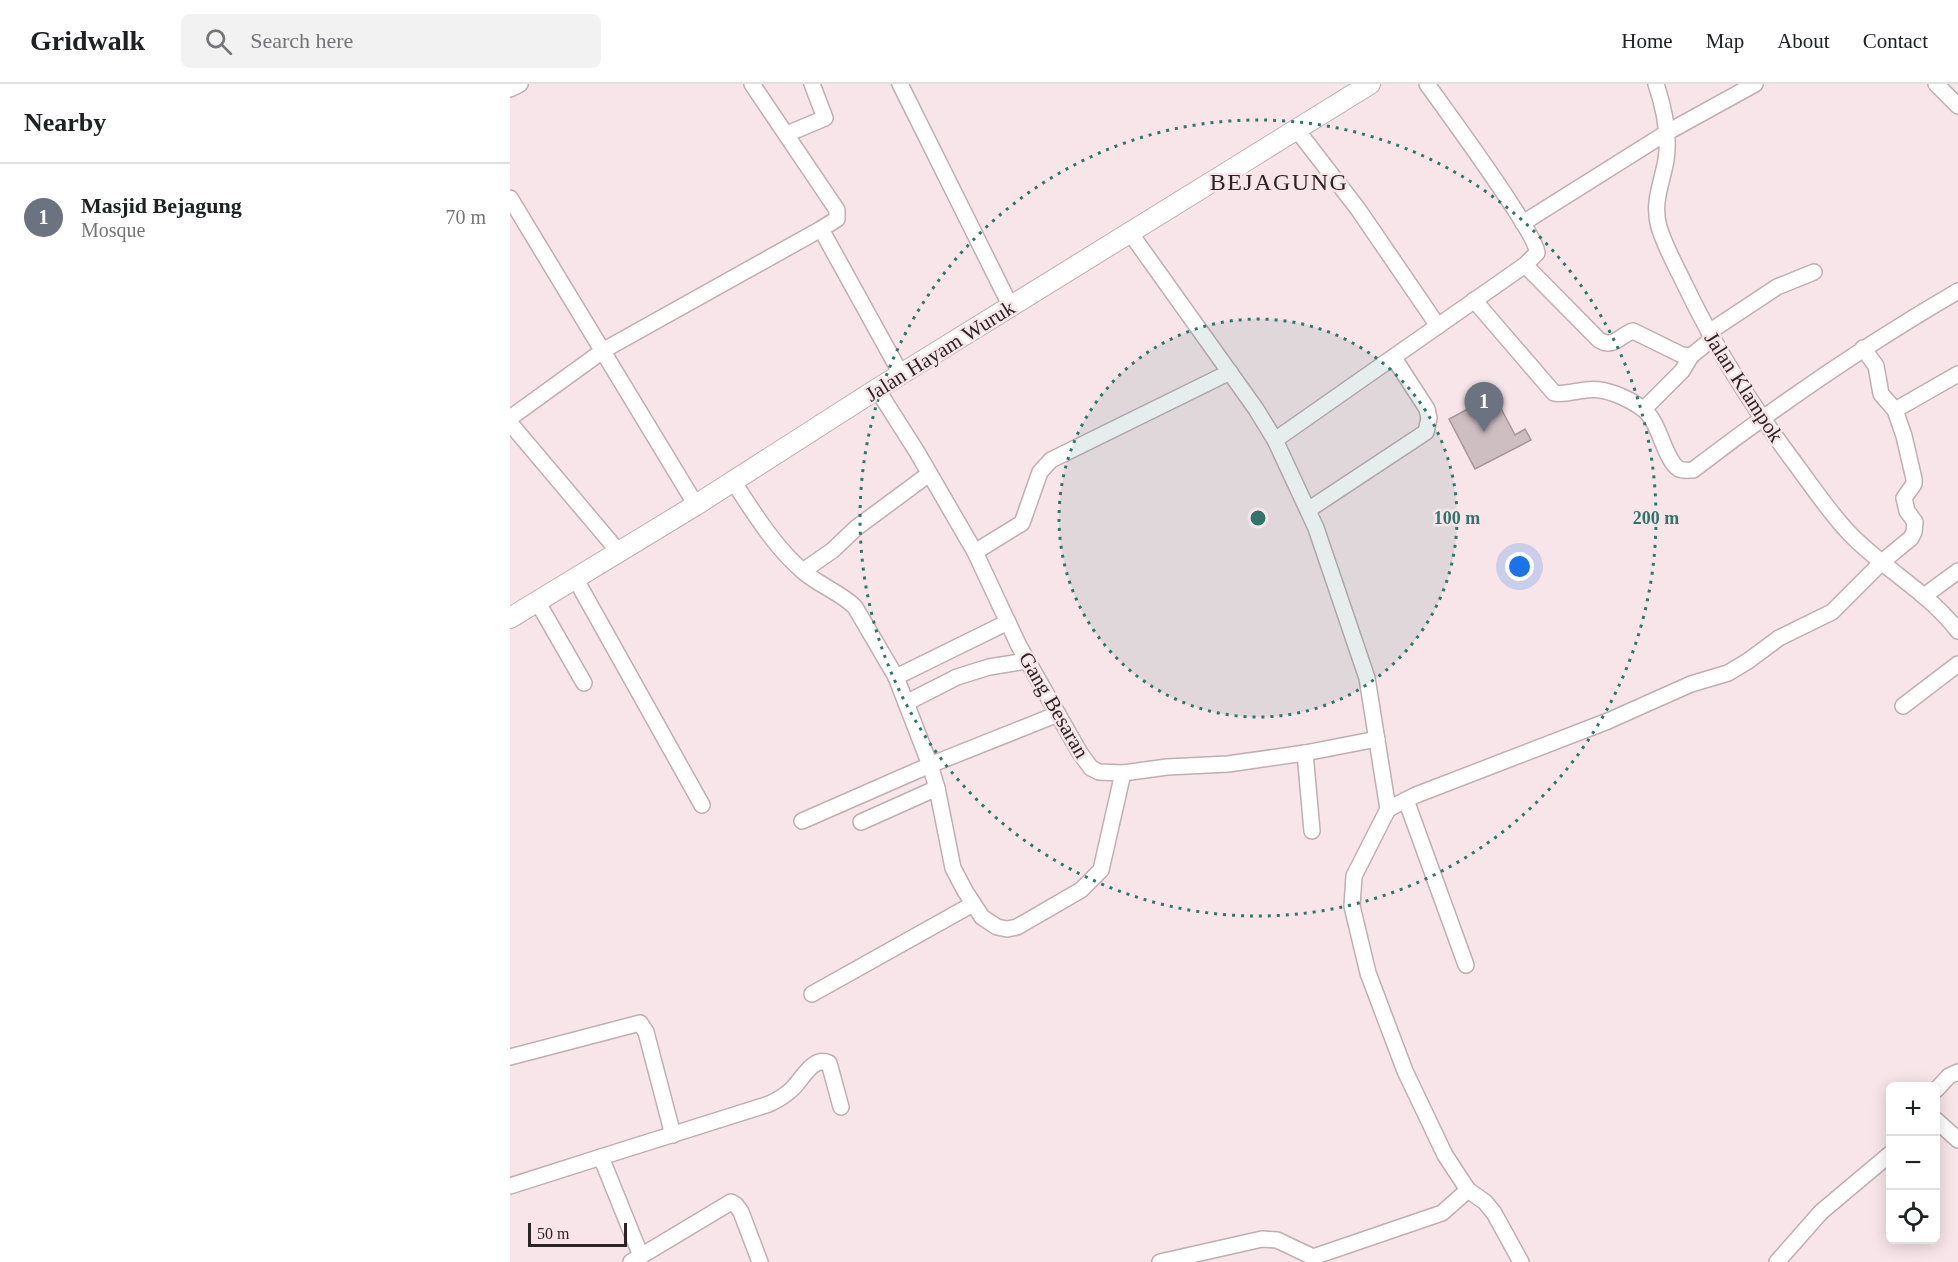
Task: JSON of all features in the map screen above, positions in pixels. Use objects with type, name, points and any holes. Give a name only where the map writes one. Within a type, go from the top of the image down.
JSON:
[{"type":"main road","name":"Jalan Hayam Wuruk","points":[[510,618],[696,505],[901,374],[1131,234],[1370,84]]},
{"type":"street","points":[[510,89],[520,84]]},
{"type":"street","points":[[618,551],[510,420],[604,350],[837,219],[837,210],[752,84]]},
{"type":"street","points":[[786,134],[825,118],[812,84]]},
{"type":"street","points":[[900,84],[1011,307]]},
{"type":"street","points":[[1275,440],[1525,265],[1537,253],[1537,248],[1523,223],[1427,84]]},
{"type":"street","name":"Jalan Klampok","points":[[1656,84],[1665,118],[1666,132],[1666,158],[1657,199],[1658,220],[1672,257],[1711,336],[1761,418],[1837,519],[1882,562],[1924,596],[1958,631]]},
{"type":"street","points":[[1523,223],[1666,132],[1755,84]]},
{"type":"street","points":[[1936,84],[1958,106]]},
{"type":"street","points":[[1297,130],[1358,209],[1438,326]]},
{"type":"street","points":[[511,202],[604,350],[696,505]]},
{"type":"street","points":[[821,229],[901,374]]},
{"type":"street","points":[[1131,234],[1230,372],[1275,440],[1316,528],[1367,678],[1388,809],[1354,876],[1352,906],[1368,973],[1405,1071],[1445,1155],[1468,1190],[1479,1197],[1494,1213],[1521,1262]]},
{"type":"street","points":[[1525,265],[1599,340],[1606,344],[1612,344],[1629,331],[1633,331],[1671,351],[1691,356]]},
{"type":"street","points":[[1644,409],[1682,371],[1691,356],[1711,336],[1777,287],[1814,272]]},
{"type":"street","points":[[1474,300],[1554,393],[1590,389],[1602,391],[1614,394],[1644,409],[1651,418],[1672,462],[1684,471],[1693,470],[1761,418],[1863,348],[1958,291]]},
{"type":"street","points":[[1388,809],[1608,721],[1691,684],[1728,673],[1779,638],[1832,612],[1882,562],[1906,543],[1914,532],[1915,522],[1907,511],[1904,498],[1914,484],[1914,479],[1904,436],[1894,410],[1881,394],[1876,366],[1863,348]]},
{"type":"street","points":[[1308,510],[1426,432],[1429,418],[1426,409],[1394,358]]},
{"type":"street","points":[[975,552],[1022,523],[1040,472],[1051,460],[1230,372]]},
{"type":"street","points":[[1894,410],[1958,374]]},
{"type":"street","name":"Gang Besaran","points":[[877,389],[975,552],[1027,661],[1091,768],[1099,772],[1123,773],[1167,767],[1228,764],[1305,753],[1377,739]]},
{"type":"street","points":[[803,571],[929,474]]},
{"type":"street","points":[[732,481],[768,534],[803,571],[833,592],[846,598],[855,607],[896,677],[938,788],[953,868],[973,904],[989,923],[1007,929],[1017,927],[1081,890],[1101,870],[1123,773]]},
{"type":"street","points":[[1924,596],[1958,571]]},
{"type":"street","points":[[575,578],[702,805]]},
{"type":"street","points":[[537,601],[584,683]]},
{"type":"street","points":[[896,677],[1008,622]]},
{"type":"street","points":[[906,703],[957,677],[989,667],[1027,661]]},
{"type":"street","points":[[1903,706],[1958,664]]},
{"type":"street","points":[[802,821],[930,765],[1058,714]]},
{"type":"street","points":[[1305,753],[1312,831]]},
{"type":"street","points":[[861,822],[938,788]]},
{"type":"street","points":[[1406,800],[1466,965]]},
{"type":"street","points":[[812,994],[973,904]]},
{"type":"street","points":[[510,1057],[640,1023],[646,1032],[673,1135]]},
{"type":"street","points":[[510,1186],[769,1104],[792,1089],[811,1066],[825,1061],[829,1063],[841,1107]]},
{"type":"street","points":[[1940,1085],[1949,1076],[1958,1072]]},
{"type":"street","points":[[1940,1124],[1958,1140]]},
{"type":"street","points":[[601,1157],[636,1259],[730,1202],[736,1205],[741,1212],[760,1262]]},
{"type":"street","points":[[1777,1262],[1821,1212],[1886,1157]]},
{"type":"street","points":[[1160,1262],[1262,1239],[1277,1240],[1313,1257],[1442,1213],[1468,1190]]},
{"type":"building","points":[[1494,395],[1515,435],[1525,429],[1531,440],[1475,469],[1449,419]]},
{"type":"place","name":"Masjid Bejagung","points":[[1484,432]]},
{"type":"district","name":"BEJAGUNG","points":[[1279,182]]}]
